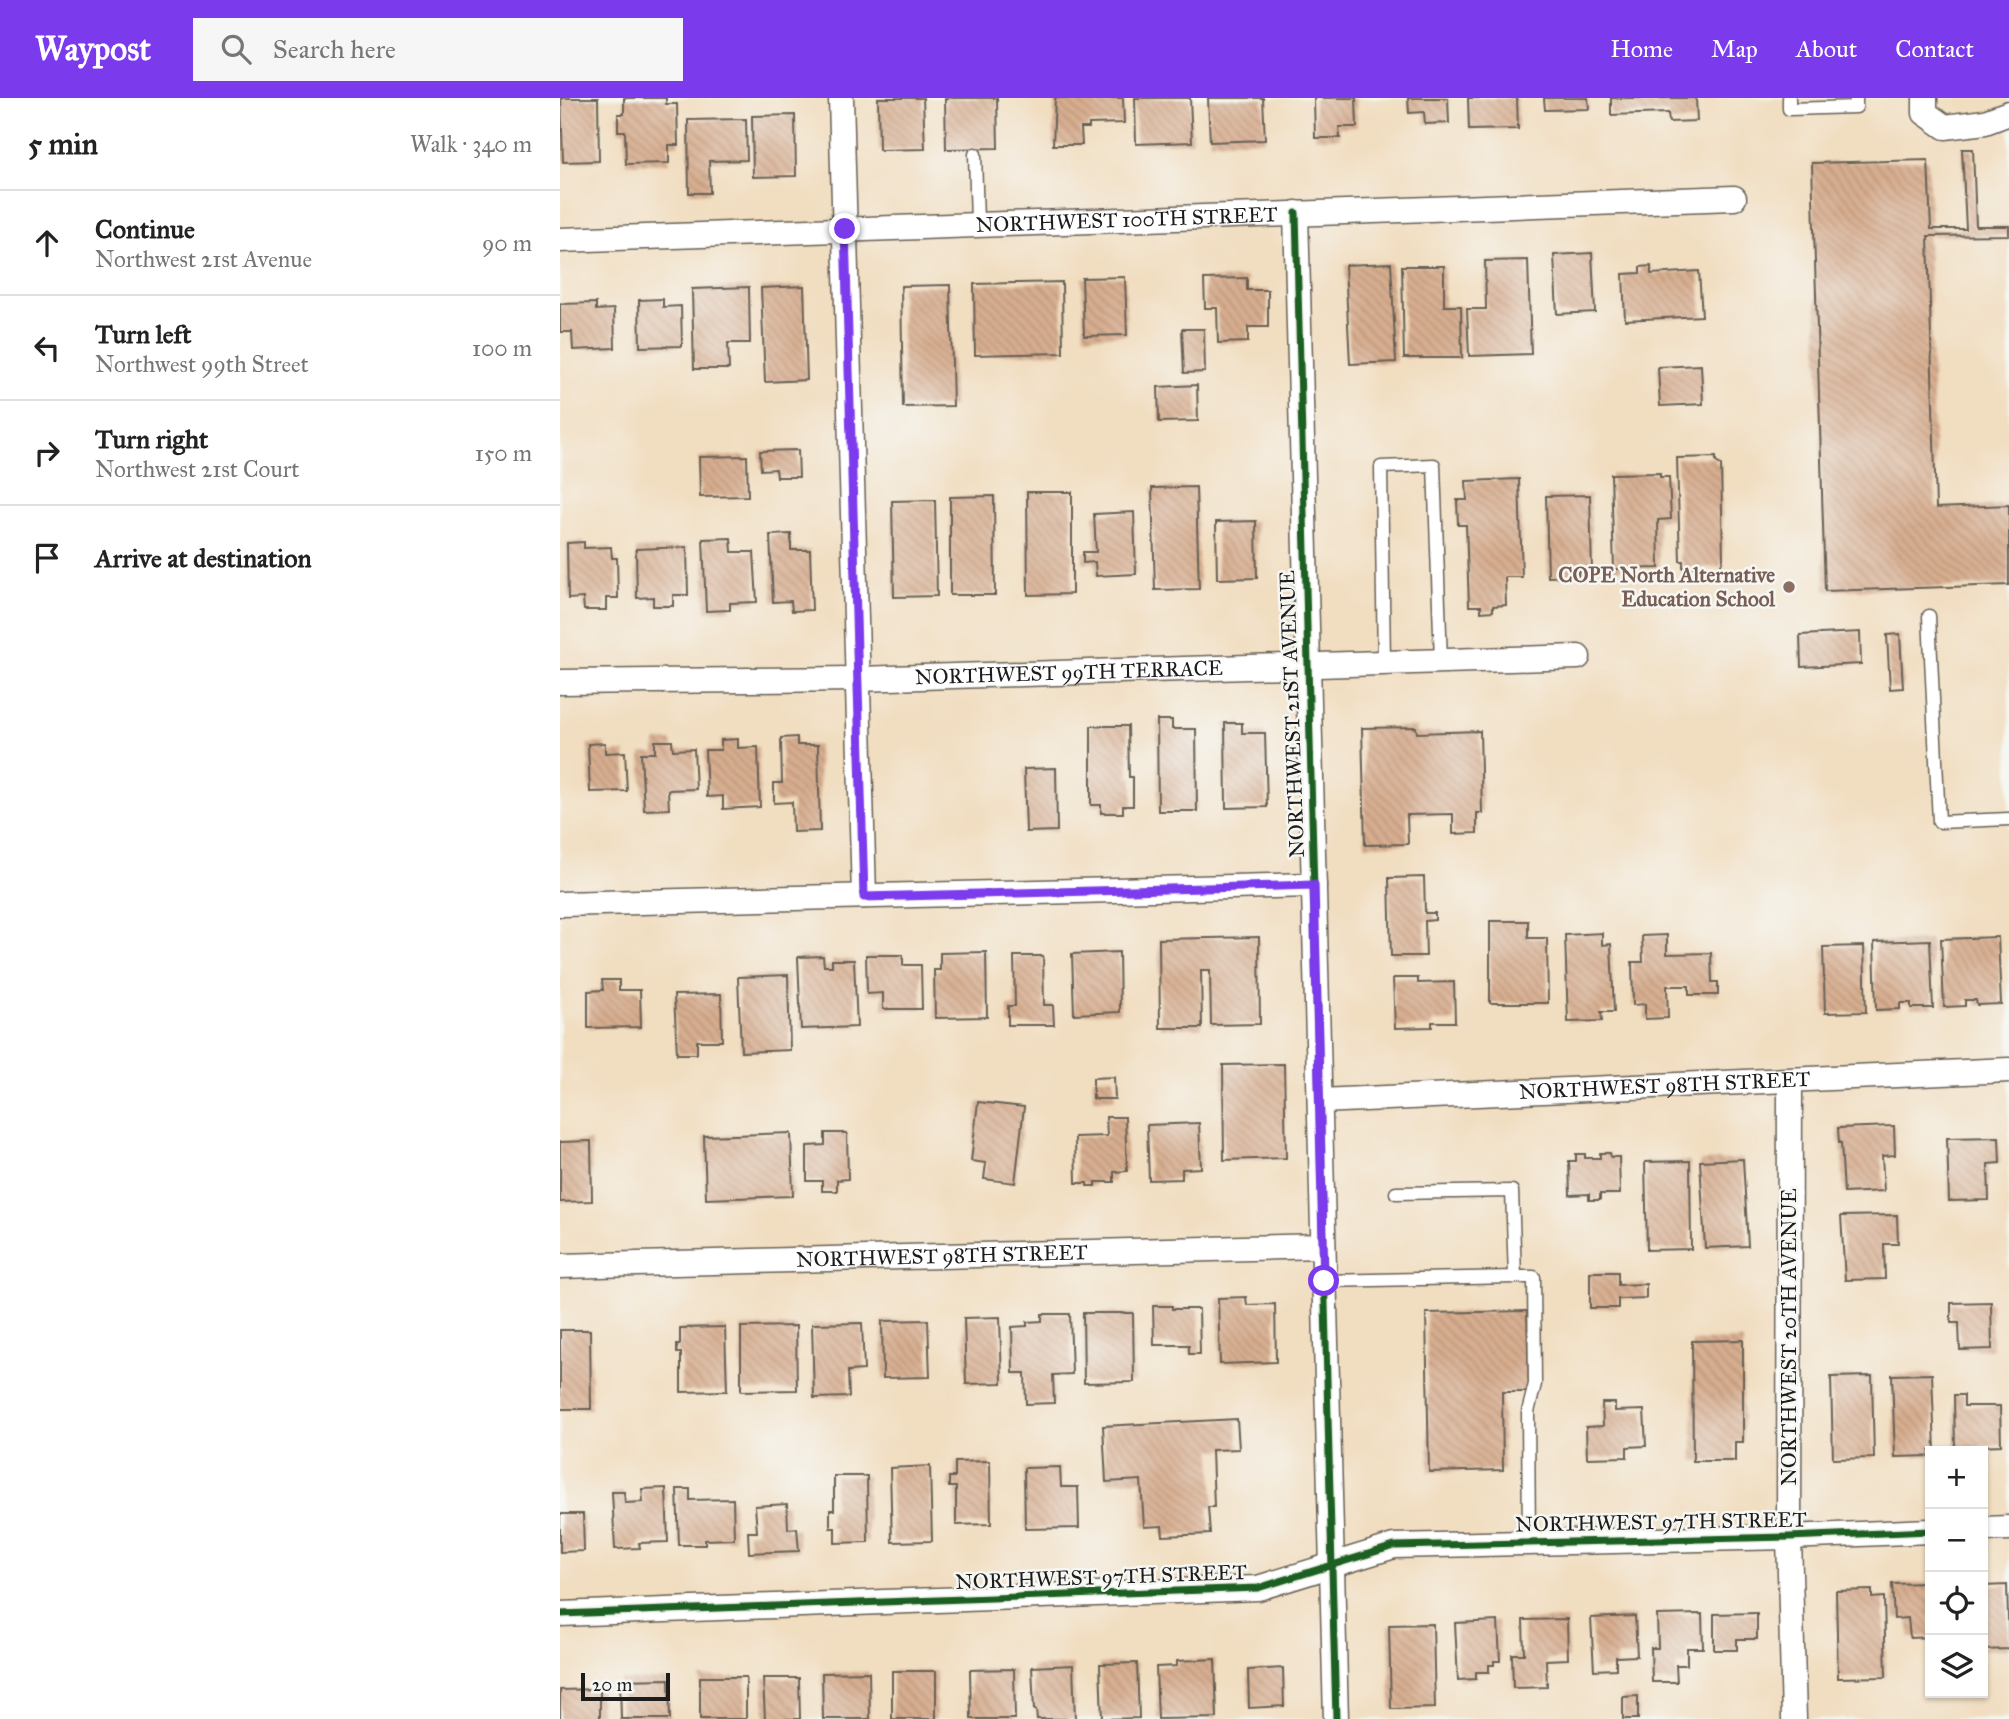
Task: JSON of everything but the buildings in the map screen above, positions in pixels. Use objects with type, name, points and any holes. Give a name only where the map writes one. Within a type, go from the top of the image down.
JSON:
[{"type":"street","points":[[841,98],[864,897]]},
{"type":"street","points":[[1925,98],[1925,113],[1945,127],[1984,122],[2009,113]]},
{"type":"street","name":"NORTHWEST 100TH STREET","points":[[560,240],[1734,198]]},
{"type":"street","name":"NORTHWEST 21ST AVENUE","points":[[1296,213],[1336,1719]]},
{"type":"street","name":"NORTHWEST 99TH TERRACE","points":[[560,682],[858,679],[1578,657]]},
{"type":"street","points":[[560,904],[1314,885]]},
{"type":"street","name":"NORTHWEST 98TH STREET","points":[[1320,1101],[2009,1070]]},
{"type":"street","name":"NORTHWEST 20TH AVENUE","points":[[1790,1081],[1789,1538],[1794,1719]]},
{"type":"street","name":"NORTHWEST 98TH STREET","points":[[560,1266],[1323,1246]]},
{"type":"street","points":[[1988,1529],[2009,1528]]},
{"type":"street","name":"NORTHWEST 97TH STREET","points":[[560,1614],[1258,1588],[1394,1546],[1789,1538],[1925,1531]]},
{"type":"lane","points":[[1789,98],[1789,109],[1856,107],[1856,98]]},
{"type":"lane","points":[[975,154],[977,223]]},
{"type":"lane","points":[[1384,662],[1381,467],[1434,465],[1441,660]]},
{"type":"lane","points":[[1929,616],[1939,822],[2009,820]]},
{"type":"lane","points":[[1396,1193],[1512,1191],[1515,1277]]},
{"type":"lane","points":[[1324,1281],[1534,1277],[1535,1384],[1528,1412],[1529,1543]]},
{"type":"cycle path","points":[[1296,213],[1336,1719]]},
{"type":"cycle path","points":[[560,1614],[1258,1588],[1394,1546],[1925,1531]]},
{"type":"place","name":"COPE North Alternative Education School","points":[[1789,587]]},
{"type":"route","points":[[845,229],[864,897],[1314,885],[1324,1281]]}]
